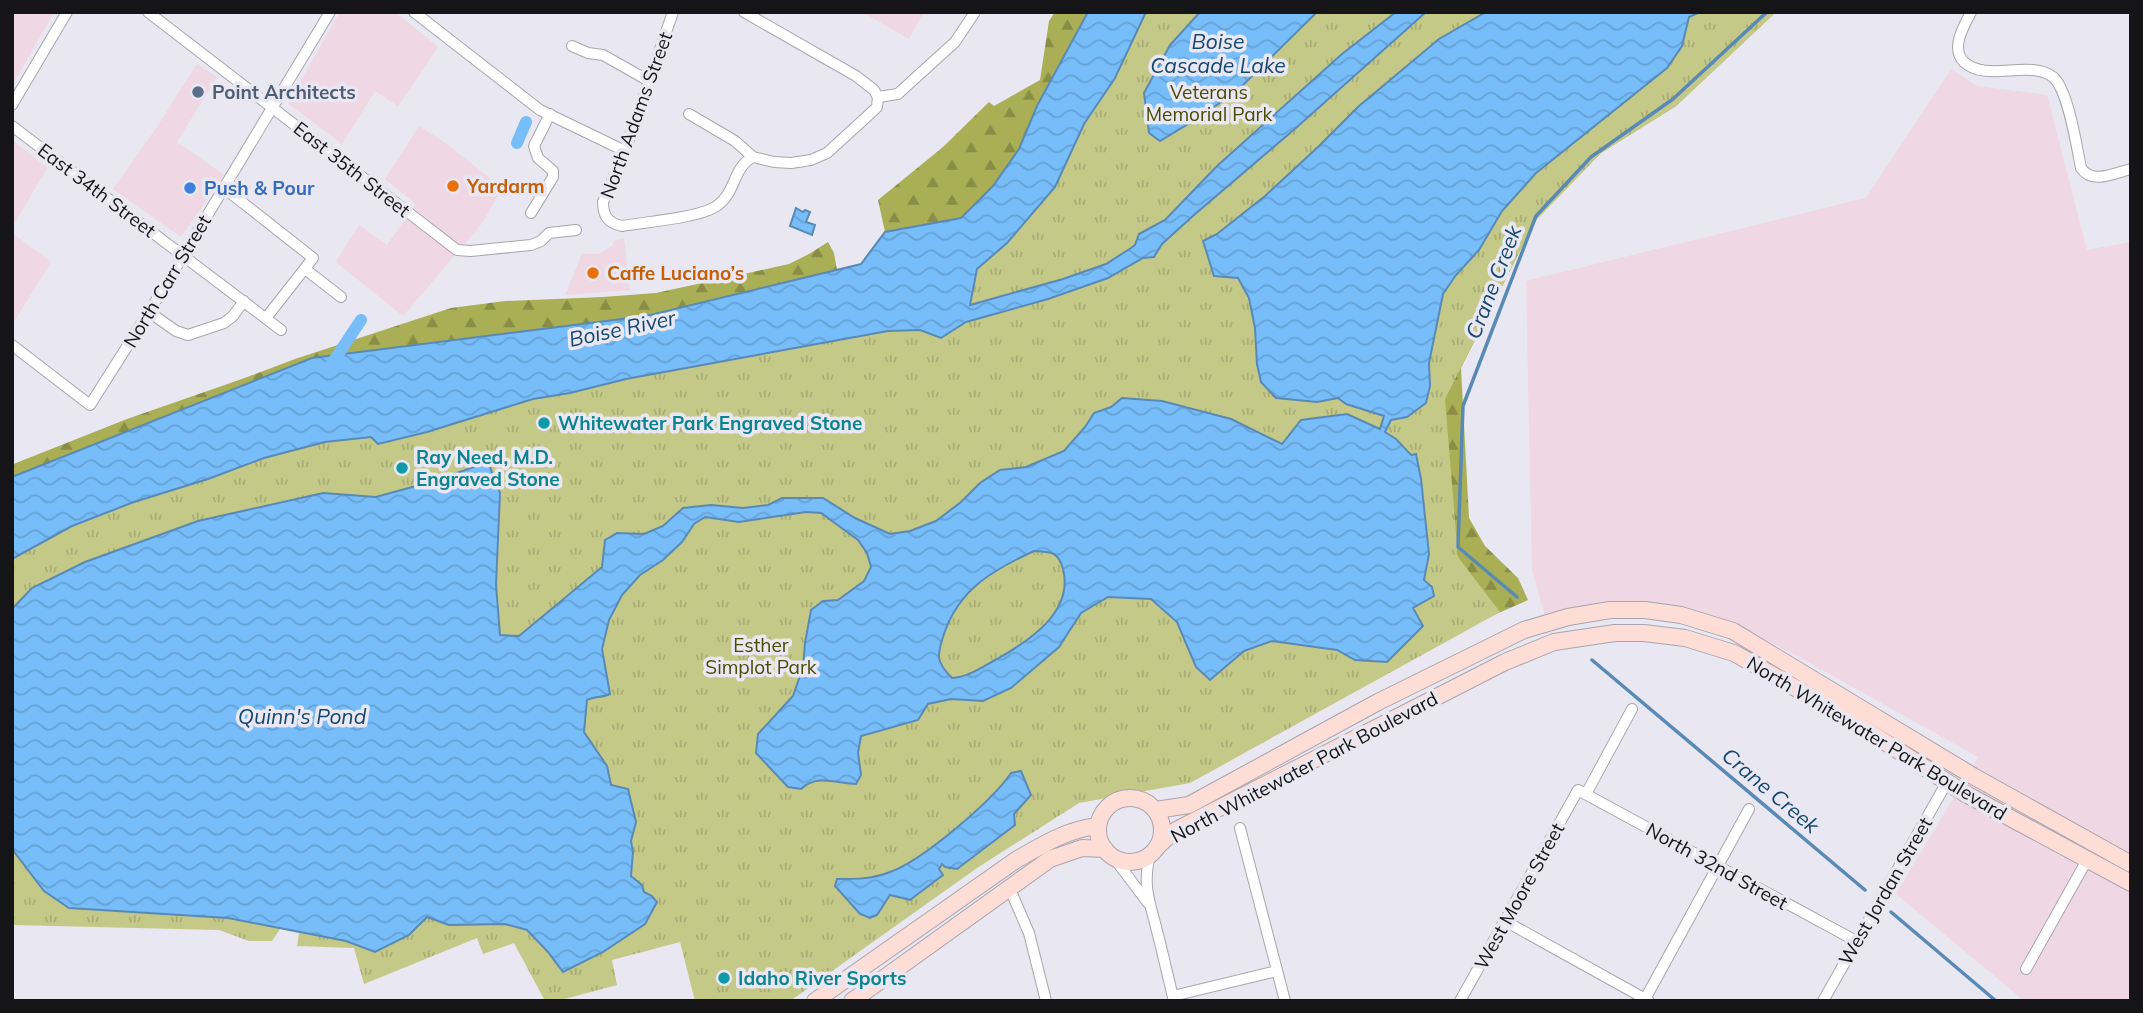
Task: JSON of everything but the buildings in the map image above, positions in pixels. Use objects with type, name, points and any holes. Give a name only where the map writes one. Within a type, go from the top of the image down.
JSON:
[{"type":"street","points":[[12,105],[67,12]]},
{"type":"street","name":"East 35th Street","points":[[148,12],[457,250],[531,245],[541,241],[549,233],[576,230]]},
{"type":"street","name":"North Carr Street","points":[[12,345],[90,405],[330,12]]},
{"type":"street","points":[[414,12],[540,110],[625,151]]},
{"type":"street","name":"North Adams Street","points":[[673,12],[625,151],[603,202],[606,218],[612,224],[622,226],[702,212],[719,204],[731,190],[739,168],[753,157]]},
{"type":"street","points":[[689,114],[734,141],[753,157],[792,163],[811,160],[827,153],[877,107],[878,97],[874,90],[856,76],[744,12]]},
{"type":"street","points":[[878,97],[901,92],[955,42],[975,12]]},
{"type":"street","points":[[1971,12],[1959,35],[1960,58],[1980,70],[2037,71],[2054,78],[2064,91],[2081,168],[2088,177],[2131,169]]},
{"type":"street","points":[[572,46],[588,53],[603,55],[649,81]]},
{"type":"street","points":[[531,213],[553,177],[553,171],[538,158],[534,146],[550,114]]},
{"type":"street","name":"East 34th Street","points":[[12,126],[281,330]]},
{"type":"street","points":[[224,188],[313,258],[266,318]]},
{"type":"street","points":[[305,269],[341,297]]},
{"type":"street","points":[[149,312],[180,334],[193,334],[229,320],[244,302]]},
{"type":"street","name":"North Whitewater Park Boulevard","points":[[1156,810],[1189,805],[1378,702],[1524,630],[1568,617],[1610,610],[1645,610],[1681,615],[1734,631],[1973,776],[2131,864]]},
{"type":"street","name":"North Whitewater Park Boulevard","points":[[1154,850],[1173,832],[1504,662],[1554,642],[1615,633],[1644,633],[1685,638],[1734,653],[1843,715],[1947,782],[2131,883]]},
{"type":"street","name":"West Moore Street","points":[[1461,1001],[1505,921],[1632,709]]},
{"type":"street","name":"West Jordan Street","points":[[1823,1001],[1947,782]]},
{"type":"street","name":"North 32nd Street","points":[[1582,792],[1856,941]]},
{"type":"street","points":[[1148,903],[1101,842],[1098,826],[1105,810],[1120,799],[1140,799],[1156,810],[1162,828],[1146,880],[1148,903],[1174,999],[1277,971]]},
{"type":"street","points":[[1505,921],[1646,1000],[1749,809]]},
{"type":"street","points":[[815,1001],[1016,860],[1079,828],[1098,826]]},
{"type":"street","points":[[1240,828],[1285,1001]]},
{"type":"street","points":[[859,999],[1050,859],[1082,848],[1132,862],[1154,850]]},
{"type":"street","points":[[2026,969],[2087,860]]},
{"type":"street","points":[[1009,887],[1029,933],[1046,1001]]},
{"type":"shaded area","points":[[12,12],[54,12],[12,86]]},
{"type":"shaded area","points":[[340,12],[395,12],[438,47],[398,106],[375,91],[342,144],[288,103]]},
{"type":"shaded area","points":[[862,12],[924,12],[909,39]]},
{"type":"shaded area","points":[[197,64],[217,77],[177,142],[224,175],[181,237],[113,189]]},
{"type":"shaded area","points":[[1951,69],[1977,86],[2047,95],[2087,250],[2131,242],[2131,1001],[2020,1001],[2021,998],[1896,894],[1978,757],[1731,622],[1650,603],[1545,616],[1532,570],[1526,281],[1866,198]]},
{"type":"shaded area","points":[[419,126],[447,144],[502,188],[483,222],[403,316],[336,262],[359,225],[387,245],[416,204],[385,179]]},
{"type":"shaded area","points":[[12,140],[47,168],[12,228]]},
{"type":"shaded area","points":[[12,233],[51,262],[12,325]]},
{"type":"shaded area","points":[[624,239],[630,290],[565,295],[582,254],[599,254],[612,246],[615,240]]},
{"type":"green space","points":[[1055,12],[1088,12],[1037,106],[1019,149],[993,186],[961,218],[885,232],[878,200],[943,147],[989,102],[994,106],[1040,80],[1049,21]]},
{"type":"green space","name":"Esther Simplot Park","points":[[1144,12],[1776,12],[1676,106],[1601,153],[1535,221],[1445,399],[1458,557],[1500,612],[1190,783],[1079,803],[977,868],[790,1001],[695,1001],[680,942],[612,960],[617,985],[557,1001],[545,1001],[514,943],[483,954],[477,938],[364,984],[354,948],[297,946],[299,933],[280,929],[272,941],[249,941],[219,930],[12,925],[12,559],[72,526],[134,502],[264,458],[325,442],[371,436],[379,443],[427,432],[533,399],[626,379],[888,331],[920,330],[969,306],[977,269],[1007,243],[1055,187],[1084,124],[1115,78]]},
{"type":"green space","points":[[1776,12],[1676,106],[1601,153],[1535,221],[1461,368],[1469,518],[1485,546],[1518,578],[1528,600],[1387,662],[1391,420],[1479,250]]},
{"type":"green space","points":[[828,242],[834,253],[837,270],[646,316],[312,358],[12,477],[12,465],[127,419],[295,359],[451,308],[505,301],[656,293],[789,264]]},
{"type":"water","name":"Boise River","points":[[1088,12],[1146,12],[1115,78],[1084,124],[1055,187],[1007,243],[977,269],[970,305],[1106,264],[1131,248],[1139,234],[1165,220],[1217,166],[1342,54],[1396,12],[1426,12],[1194,215],[1162,244],[1154,257],[1143,258],[1108,278],[1048,299],[966,322],[941,338],[920,330],[888,331],[626,379],[533,399],[427,432],[378,444],[371,437],[325,442],[264,458],[134,502],[72,526],[12,559],[12,477],[312,358],[646,316],[861,264],[885,232],[961,218],[993,186],[1019,149],[1037,106]]},
{"type":"water","name":"Boise Cascade Lake","points":[[1200,12],[1317,12],[1239,89],[1160,141],[1149,133],[1144,93],[1170,45]]},
{"type":"water","name":"Quinn's Pond","points":[[1486,12],[1700,12],[1689,17],[1682,46],[1667,68],[1536,173],[1502,211],[1479,250],[1443,294],[1429,363],[1430,386],[1426,403],[1407,417],[1391,420],[1385,432],[1411,455],[1416,454],[1429,554],[1424,580],[1432,587],[1434,596],[1413,608],[1423,626],[1387,662],[1355,660],[1337,650],[1272,641],[1244,651],[1210,680],[1196,667],[1177,622],[1151,599],[1108,597],[1081,613],[1059,647],[1011,688],[983,701],[951,699],[928,704],[918,720],[861,736],[858,753],[861,775],[856,784],[827,780],[807,784],[801,789],[788,787],[756,753],[758,734],[793,696],[803,667],[811,610],[823,601],[838,600],[864,581],[871,567],[867,553],[858,540],[821,513],[806,512],[739,522],[705,517],[694,524],[682,542],[663,560],[640,575],[622,595],[609,620],[602,649],[610,694],[587,700],[584,732],[607,766],[611,785],[628,789],[636,822],[631,841],[631,876],[642,885],[644,892],[657,902],[645,924],[603,952],[563,972],[527,930],[505,924],[449,925],[427,917],[409,935],[375,952],[346,941],[228,918],[69,908],[44,891],[12,849],[12,609],[32,588],[85,562],[198,521],[323,493],[376,497],[488,462],[500,493],[496,585],[500,635],[519,636],[602,567],[605,540],[617,533],[644,534],[663,526],[683,508],[711,505],[743,508],[768,505],[782,498],[823,498],[855,518],[890,534],[910,531],[936,521],[980,483],[1000,470],[1026,467],[1064,451],[1094,413],[1111,407],[1122,398],[1162,401],[1231,419],[1282,444],[1301,420],[1347,414],[1380,429],[1384,416],[1346,404],[1338,398],[1317,402],[1276,398],[1261,382],[1249,298],[1238,278],[1214,276],[1203,241],[1217,234],[1265,196],[1359,106],[1439,39]],"holes":[[[1034,551],[1049,552],[1061,563],[1065,584],[1062,599],[1055,612],[1035,634],[1009,652],[970,674],[952,678],[939,658],[950,618],[979,583]]]},
{"type":"water","points":[[796,208],[810,212],[806,222],[815,225],[812,235],[790,226]]},
{"type":"water","points":[[1021,771],[1031,795],[1014,814],[1015,825],[957,869],[942,864],[939,869],[943,875],[910,900],[890,895],[877,915],[870,918],[860,914],[835,886],[837,879],[864,878],[904,866],[938,843],[973,813],[1011,773]]},
{"type":"waterway","name":"Crane Creek","points":[[1517,597],[1458,547],[1463,406],[1536,216],[1591,157],[1673,99],[1767,12]]},
{"type":"waterway","points":[[517,143],[526,122]]},
{"type":"waterway","points":[[329,368],[361,320]]},
{"type":"waterway","name":"Crane Creek","points":[[1592,660],[1865,890]]},
{"type":"waterway","name":"Crane Creek","points":[[1891,912],[1996,1001]]},
{"type":"place","name":"Point Architects","points":[[198,92]]},
{"type":"place","name":"Yardarm","points":[[453,186]]},
{"type":"place","name":"Push & Pour","points":[[190,188]]},
{"type":"place","name":"Caffe Luciano’s","points":[[593,273]]},
{"type":"place","name":"Whitewater Park Engraved Stone","points":[[544,423]]},
{"type":"place","name":"Ray Need, M.D. Engraved Stone","points":[[402,468]]},
{"type":"place","name":"Idaho River Sports","points":[[724,978]]},
{"type":"park label","name":"Veterans Memorial Park","points":[[1209,103]]}]
